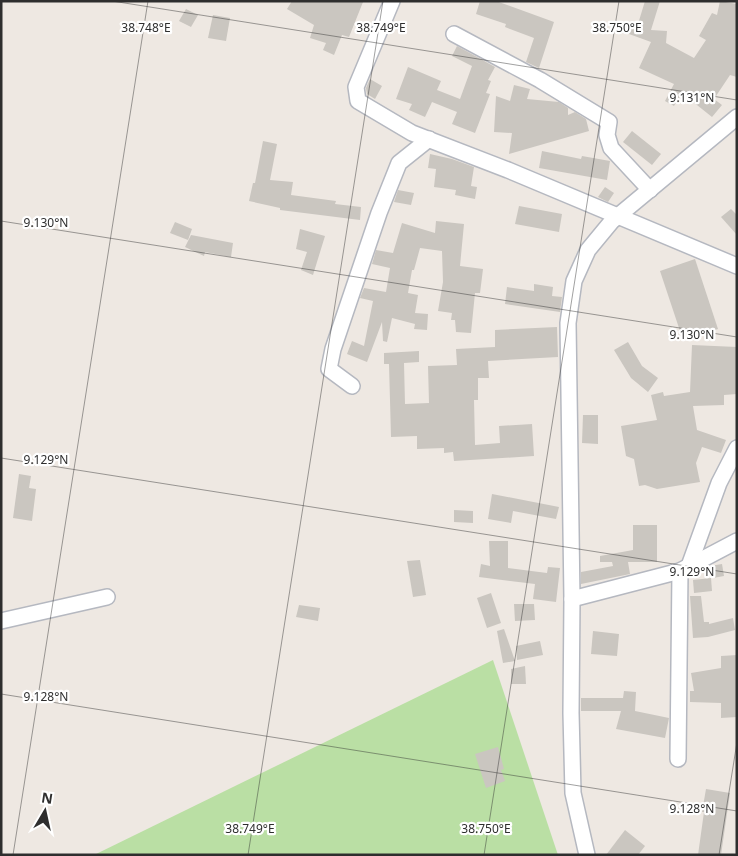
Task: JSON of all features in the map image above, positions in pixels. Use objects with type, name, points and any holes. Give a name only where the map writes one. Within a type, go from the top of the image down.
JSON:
[{"type":"street","points":[[392,1],[356,87],[358,101],[412,133],[508,170],[737,266]]},
{"type":"street","points":[[454,34],[540,80],[609,122],[607,135],[611,148],[650,190]]},
{"type":"street","points":[[587,855],[573,792],[570,713],[572,599],[568,323],[574,281],[588,250],[618,216],[737,117]]},
{"type":"street","points":[[352,386],[329,369],[333,349],[379,213],[399,163],[429,139]]},
{"type":"street","points":[[678,759],[685,568],[719,483],[737,448]]},
{"type":"street","points":[[572,599],[685,568],[737,541]]},
{"type":"street","points":[[1,621],[107,597]]},
{"type":"green space","points":[[493,660],[558,855],[94,855]]},
{"type":"building","points":[[292,1],[363,2],[349,37],[342,35],[334,55],[323,50],[326,43],[310,38],[314,25],[287,9]]},
{"type":"building","points":[[480,1],[496,1],[554,22],[539,68],[526,62],[534,38],[505,27],[506,24],[476,14]]},
{"type":"building","points":[[645,1],[660,1],[651,30],[667,31],[666,43],[694,58],[706,40],[699,36],[712,13],[717,15],[720,1],[737,4],[737,77],[730,75],[714,99],[722,105],[712,117],[682,93],[674,106],[665,101],[674,84],[639,68],[651,42],[618,30],[619,26],[631,27],[633,22],[638,24]]},
{"type":"building","points":[[186,9],[198,15],[191,27],[179,21]]},
{"type":"building","points":[[213,15],[230,18],[226,41],[208,38]]},
{"type":"building","points":[[457,46],[495,67],[488,80],[491,81],[486,93],[490,94],[475,133],[452,124],[457,112],[432,102],[425,117],[409,110],[412,104],[396,99],[408,67],[441,81],[437,90],[460,99],[472,66],[452,56]]},
{"type":"building","points":[[370,79],[382,86],[375,99],[367,94],[366,88]]},
{"type":"building","points":[[514,85],[530,89],[527,99],[559,102],[568,108],[568,115],[575,112],[586,119],[589,131],[509,154],[512,133],[494,132],[496,96],[510,101]]},
{"type":"building","points":[[632,131],[661,154],[652,165],[623,142]]},
{"type":"building","points":[[263,141],[277,144],[270,180],[293,182],[291,195],[336,201],[335,204],[361,207],[360,220],[280,210],[280,208],[249,201],[253,183],[255,183]]},
{"type":"building","points":[[542,151],[581,159],[582,156],[610,161],[607,180],[539,168]]},
{"type":"building","points":[[430,154],[474,167],[471,186],[477,187],[475,199],[455,195],[456,190],[434,187],[436,169],[428,168]]},
{"type":"building","points":[[605,187],[614,193],[608,202],[598,197]]},
{"type":"building","points":[[398,190],[414,193],[411,205],[394,202]]},
{"type":"building","points":[[519,206],[562,214],[559,232],[515,224]]},
{"type":"building","points":[[731,209],[737,215],[737,235],[721,217]]},
{"type":"building","points":[[436,221],[464,224],[460,266],[483,269],[480,293],[475,293],[471,333],[456,332],[455,320],[451,320],[452,313],[438,311],[443,282],[442,251],[420,248],[414,270],[412,270],[408,293],[418,295],[415,313],[428,314],[427,330],[414,329],[415,324],[392,318],[387,342],[383,341],[382,322],[367,362],[347,354],[352,341],[364,346],[373,301],[360,298],[364,288],[386,292],[390,268],[372,264],[376,250],[393,253],[402,223],[435,233]]},
{"type":"building","points":[[175,222],[192,229],[188,240],[170,233]]},
{"type":"building","points":[[300,229],[325,236],[313,275],[301,270],[307,252],[296,249]]},
{"type":"building","points":[[191,235],[233,243],[231,257],[205,252],[204,256],[185,247]]},
{"type":"building","points":[[695,259],[718,329],[683,340],[660,271]]},
{"type":"building","points":[[534,284],[553,287],[552,296],[562,297],[560,312],[505,304],[507,287],[534,291]]},
{"type":"building","points":[[557,327],[558,357],[488,361],[489,378],[478,378],[478,400],[474,400],[475,445],[500,443],[499,426],[532,424],[534,456],[454,461],[453,452],[444,453],[444,448],[417,449],[417,436],[391,437],[389,364],[384,364],[384,353],[419,351],[419,362],[404,363],[405,404],[429,403],[428,366],[457,365],[456,349],[495,347],[495,330]]},
{"type":"building","points":[[628,342],[642,366],[658,378],[648,392],[631,378],[614,350]]},
{"type":"building","points":[[692,345],[737,347],[737,394],[724,395],[724,405],[693,406],[697,430],[726,440],[721,453],[702,447],[696,463],[700,482],[657,489],[645,485],[639,486],[634,459],[626,456],[621,426],[657,420],[651,395],[663,392],[664,396],[690,392]]},
{"type":"building","points":[[583,415],[598,415],[598,444],[582,443]]},
{"type":"building","points":[[19,474],[31,476],[29,488],[36,489],[32,521],[13,518]]},
{"type":"building","points":[[492,494],[559,507],[556,519],[513,511],[511,523],[488,519]]},
{"type":"building","points":[[454,510],[473,511],[473,523],[454,522]]},
{"type":"building","points":[[633,525],[657,525],[657,562],[628,562],[630,574],[581,584],[581,572],[613,566],[612,562],[600,562],[600,556],[633,550]]},
{"type":"building","points":[[489,541],[508,541],[508,568],[547,573],[548,567],[560,568],[556,602],[533,599],[535,584],[479,577],[481,564],[490,566]]},
{"type":"building","points":[[420,560],[426,595],[413,597],[407,561]]},
{"type":"building","points":[[722,564],[724,576],[713,578],[710,566]]},
{"type":"building","points":[[711,578],[712,591],[694,593],[693,580]]},
{"type":"building","points":[[491,593],[501,623],[487,628],[477,598]]},
{"type":"building","points":[[690,596],[701,596],[704,622],[709,622],[709,624],[733,618],[735,630],[708,637],[693,638]]},
{"type":"building","points":[[514,604],[534,604],[535,620],[515,621]]},
{"type":"building","points":[[299,605],[320,608],[318,621],[296,617]]},
{"type":"building","points":[[504,629],[515,661],[503,663],[497,631]]},
{"type":"building","points":[[593,631],[619,634],[617,656],[591,654]]},
{"type":"building","points":[[540,641],[543,655],[517,660],[516,646]]},
{"type":"building","points":[[737,655],[737,717],[721,718],[721,703],[690,702],[690,691],[694,691],[691,673],[721,668],[721,656]]},
{"type":"building","points":[[525,666],[526,684],[511,684],[511,669]]},
{"type":"building","points":[[624,691],[636,692],[635,711],[669,718],[665,738],[616,729],[621,711],[581,711],[581,698],[623,698]]},
{"type":"building","points":[[498,747],[504,769],[501,770],[505,781],[486,788],[475,754]]},
{"type":"building","points":[[706,789],[730,793],[721,855],[698,855]]},
{"type":"building","points":[[625,830],[645,846],[638,855],[606,855]]}]
